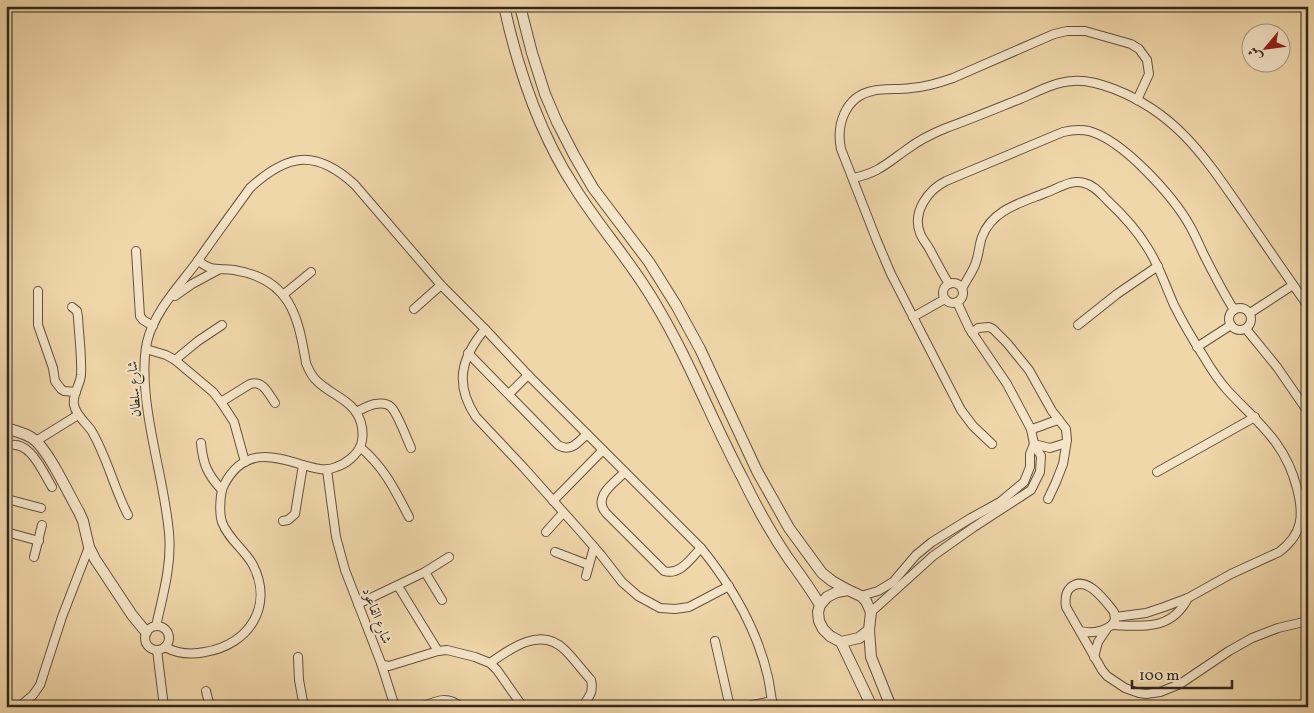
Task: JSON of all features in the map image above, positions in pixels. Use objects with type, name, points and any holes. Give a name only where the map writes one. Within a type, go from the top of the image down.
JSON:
[{"type":"street","points":[[504,6],[513,44],[527,88],[554,152],[585,204],[655,302],[676,340],[752,497],[778,542],[820,605]]},
{"type":"street","points":[[520,6],[545,94],[574,156],[594,188],[649,262],[676,305],[700,349],[757,471],[789,528],[822,574],[861,596],[866,601],[871,612],[869,630],[871,657],[889,706]]},
{"type":"street","points":[[992,444],[979,432],[961,410],[913,318],[876,241],[841,150],[840,124],[844,112],[856,98],[871,91],[912,88],[943,82],[1060,32],[1074,30],[1130,44],[1139,49],[1147,60],[1149,74],[1137,100]]},
{"type":"street","points":[[853,178],[878,170],[914,144],[933,134],[1059,83],[1075,80],[1095,82],[1137,100],[1156,111],[1168,120],[1198,150],[1308,306]]},
{"type":"street","points":[[949,284],[920,232],[921,208],[930,192],[940,184],[1062,132],[1083,130],[1102,136],[1121,149],[1168,194],[1191,227],[1211,270],[1234,310]]},
{"type":"street","name":"شارع سلطان","points":[[156,626],[167,579],[170,546],[167,517],[148,411],[144,366],[146,349],[153,326],[167,302],[250,188],[262,176],[284,163],[299,159],[319,162],[339,171],[355,185],[441,285]]},
{"type":"street","points":[[962,289],[957,284],[949,284],[943,293],[945,299],[952,303],[957,302],[962,297],[962,289],[976,263],[985,230],[1000,213],[1068,184],[1076,182],[1093,187],[1125,217],[1147,245],[1180,316],[1197,347],[1227,389],[1273,437],[1285,456],[1292,472],[1301,508],[1301,520],[1290,542],[1279,552],[1231,574],[1188,598],[1146,613],[1115,617]]},
{"type":"street","points":[[136,251],[140,316],[153,326]]},
{"type":"street","points":[[161,649],[168,644],[169,635],[164,628],[156,626],[149,629],[145,636],[146,644],[149,648],[195,654],[212,651],[228,645],[250,628],[257,613],[260,604],[258,578],[246,554],[228,534],[222,522],[222,490],[229,477],[245,462],[267,456],[328,470],[343,464],[356,454],[360,447],[363,432],[360,418],[346,401],[322,386],[312,376],[306,363],[297,319],[283,294],[273,285],[259,277],[236,271],[208,268],[198,260]]},
{"type":"street","points":[[1078,325],[1117,294],[1158,266]]},
{"type":"street","points":[[167,302],[192,284],[220,270]]},
{"type":"street","points":[[283,294],[311,272]]},
{"type":"street","points":[[414,309],[441,285],[701,548],[729,586],[741,607],[760,648],[768,676],[773,704],[744,707]]},
{"type":"street","points":[[1250,313],[1293,285]]},
{"type":"street","points":[[38,291],[38,325],[53,368],[55,381],[64,391],[76,392]]},
{"type":"street","points":[[913,318],[945,299]]},
{"type":"street","points":[[871,612],[933,556],[1032,490],[1040,472],[1041,456],[1034,444],[1031,429],[1007,384],[965,321],[957,302]]},
{"type":"street","points":[[72,306],[78,314],[81,375],[74,407],[92,432],[128,515]]},
{"type":"street","points":[[1242,308],[1250,313],[1251,322],[1246,329],[1238,330],[1231,325],[1230,317],[1234,310],[1242,308]]},
{"type":"street","points":[[175,360],[198,341],[222,325]]},
{"type":"street","points":[[1197,347],[1231,325]]},
{"type":"street","points":[[972,333],[978,328],[993,329],[1015,351],[1029,370],[1049,406],[1066,429],[1068,436],[1060,473],[1048,499]]},
{"type":"street","points":[[485,329],[472,345],[463,372],[464,391],[471,409],[476,417],[594,547],[622,582],[638,596],[660,608],[675,609],[689,607],[729,586]]},
{"type":"street","points":[[1246,329],[1277,367],[1308,412]]},
{"type":"street","points":[[146,349],[175,360],[213,392],[234,422],[245,462]]},
{"type":"street","points":[[468,353],[562,448],[573,447],[587,434]]},
{"type":"street","points":[[509,394],[528,375]]},
{"type":"street","points":[[221,402],[254,383],[261,384],[275,403]]},
{"type":"street","points":[[356,412],[375,404],[388,405],[392,408],[411,448]]},
{"type":"street","points":[[36,441],[78,415]]},
{"type":"street","points":[[1156,472],[1255,417]]},
{"type":"street","points":[[1031,429],[1043,427],[1050,422],[1059,420]]},
{"type":"street","points":[[6,428],[36,441],[46,452],[79,512],[89,547],[95,559],[132,615],[146,632]]},
{"type":"street","points":[[202,443],[205,466],[210,476],[222,490]]},
{"type":"street","points":[[1034,444],[1050,448],[1066,443]]},
{"type":"street","points":[[6,446],[12,444],[21,446],[30,452],[52,487]]},
{"type":"street","points":[[861,596],[878,591],[893,582],[916,555],[932,542],[1000,502],[1024,482],[1030,467],[1030,454],[1034,444]]},
{"type":"street","points":[[360,447],[372,456],[386,474],[409,517]]},
{"type":"street","points":[[553,501],[603,450]]},
{"type":"street","points":[[283,521],[288,520],[295,514],[303,465]]},
{"type":"street","name":"شارع القاعود","points":[[328,470],[336,537],[345,570],[381,662],[389,666],[438,651],[448,650],[490,663]]},
{"type":"street","points":[[625,472],[602,496],[601,505],[606,513],[664,571],[678,570],[701,548]]},
{"type":"street","points":[[1024,482],[1032,490]]},
{"type":"street","points":[[7,500],[41,508]]},
{"type":"street","points":[[546,532],[563,513]]},
{"type":"street","points":[[971,518],[974,527]]},
{"type":"street","points":[[34,557],[42,525]]},
{"type":"street","points":[[6,532],[38,541]]},
{"type":"street","points":[[20,707],[33,696],[40,685],[62,617],[89,547]]},
{"type":"street","points":[[586,576],[594,547]]},
{"type":"street","points":[[555,552],[589,565]]},
{"type":"street","points":[[358,604],[398,586],[449,557]]},
{"type":"street","points":[[425,572],[442,600]]},
{"type":"street","points":[[1094,657],[1098,642],[1115,617],[1114,612],[1094,589],[1083,585],[1072,587],[1066,596],[1066,607],[1094,657],[1102,670],[1119,685],[1139,693],[1153,694],[1167,690],[1180,684],[1252,638],[1278,628],[1308,622]]},
{"type":"street","points":[[398,586],[438,651]]},
{"type":"street","points":[[848,590],[832,594],[820,605],[818,617],[820,625],[830,636],[841,642],[872,707]]},
{"type":"street","points":[[1080,631],[1093,633],[1109,627],[1145,626],[1164,622],[1178,613],[1188,598]]},
{"type":"street","points":[[841,642],[859,638],[869,630]]},
{"type":"street","points":[[523,707],[490,663],[510,649],[531,640],[540,639],[557,644],[564,649],[590,680],[592,693],[582,707]]},
{"type":"street","points":[[715,641],[730,707]]},
{"type":"street","points":[[161,649],[164,707]]},
{"type":"street","points":[[298,657],[299,680],[304,707]]},
{"type":"street","points":[[381,662],[395,707]]},
{"type":"street","points":[[206,691],[210,707]]},
{"type":"street","points":[[421,707],[445,700],[453,701],[461,707]]}]
